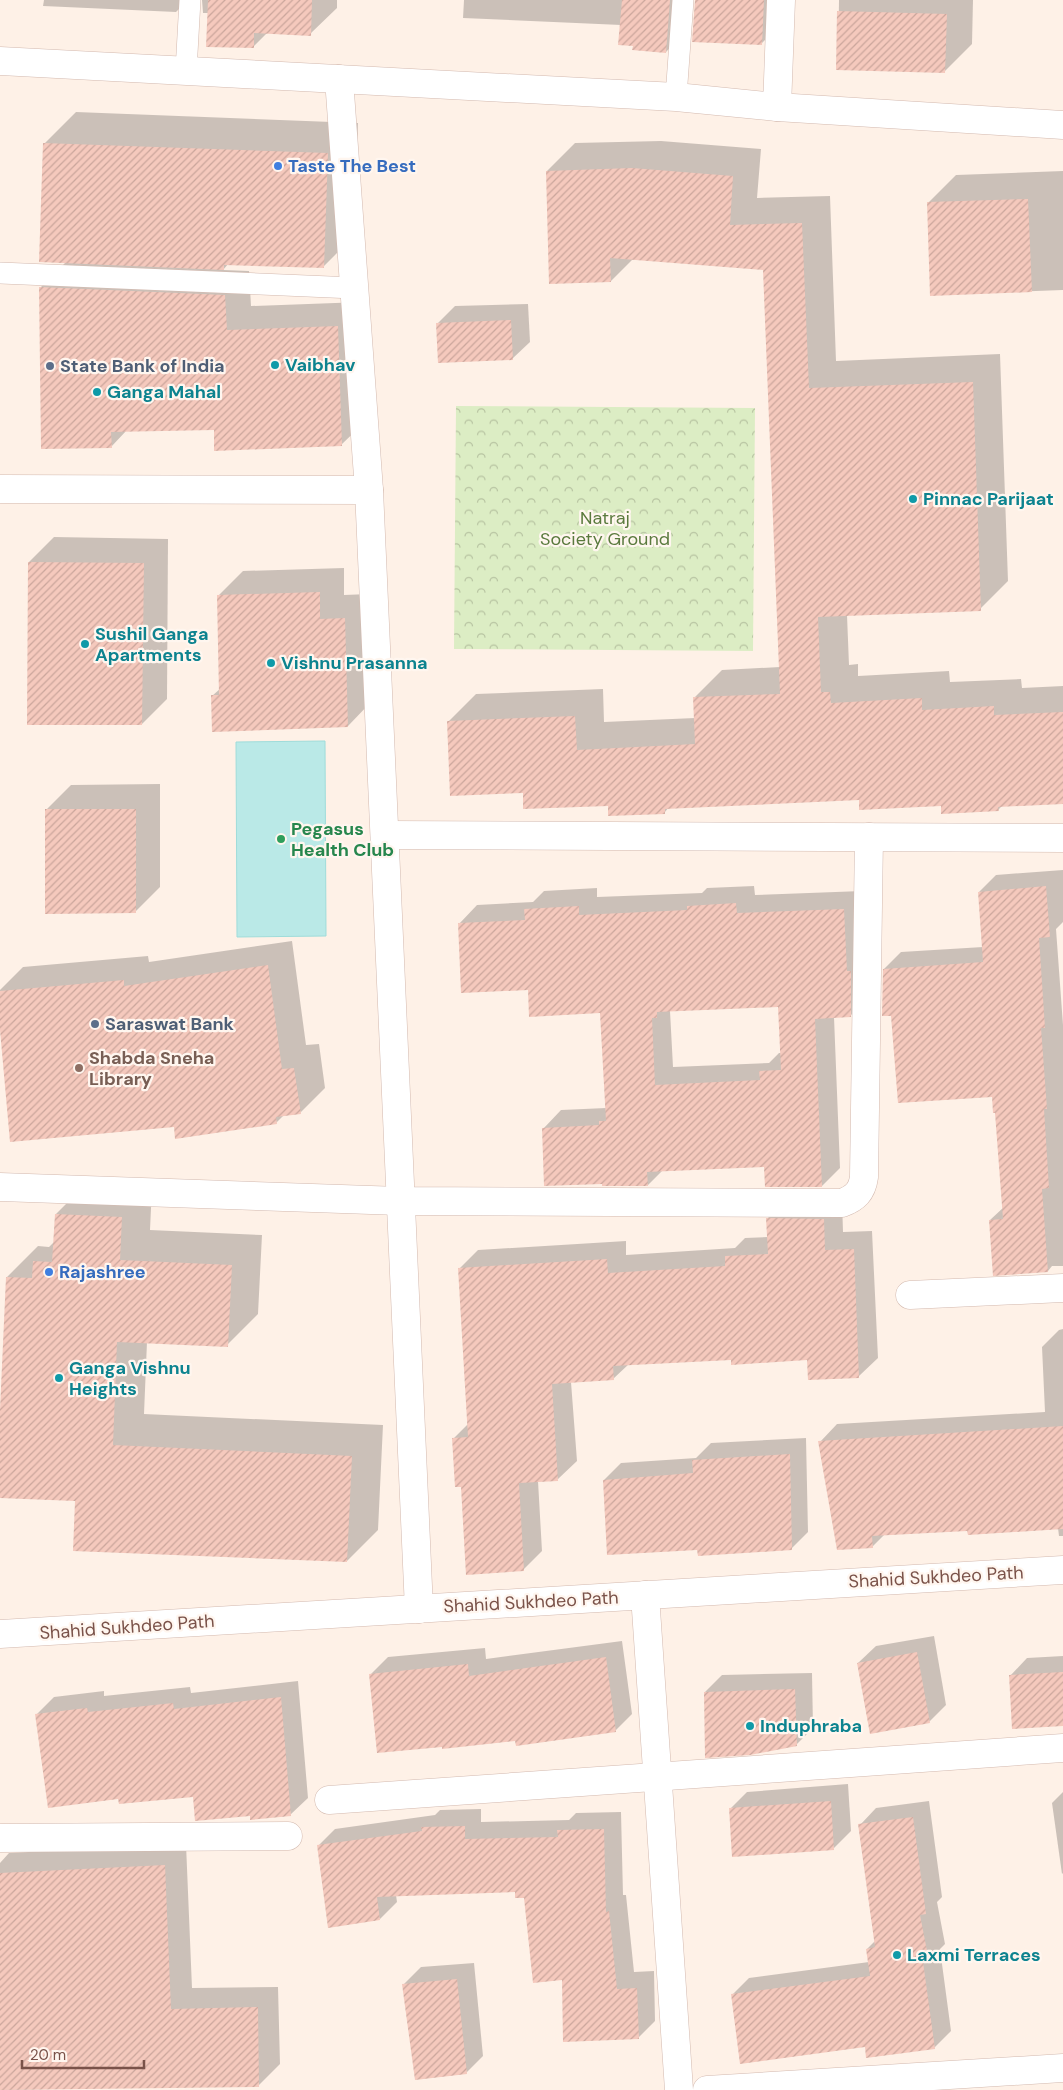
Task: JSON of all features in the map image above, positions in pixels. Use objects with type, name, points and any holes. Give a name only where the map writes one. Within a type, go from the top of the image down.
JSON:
[{"type":"street","points":[[777,107],[781,0]]},
{"type":"street","points":[[0,61],[676,97],[777,107],[1063,125]]},
{"type":"street","points":[[339,79],[369,490],[419,1609]]},
{"type":"street","points":[[0,489],[369,490]]},
{"type":"street","points":[[384,835],[1063,838]]},
{"type":"street","points":[[0,1187],[400,1200],[842,1203],[859,1193],[863,1186],[864,1177],[869,837]]},
{"type":"street","points":[[910,1295],[1063,1288]]},
{"type":"street","name":"Shahid Sukhdeo Path","points":[[0,1634],[1063,1570]]},
{"type":"street","points":[[645,1595],[679,2090]]},
{"type":"street","points":[[328,1800],[1063,1748]]},
{"type":"street","points":[[0,1838],[288,1836]]},
{"type":"street","points":[[707,2090],[1063,2068]]},
{"type":"lane","points":[[186,71],[190,0]]},
{"type":"lane","points":[[676,97],[683,0]]},
{"type":"lane","points":[[0,273],[354,288]]},
{"type":"green space","name":"Natraj Society Ground","points":[[456,406],[755,408],[753,651],[454,649]]},
{"type":"water","name":"Pegasus Health Club","points":[[325,741],[326,936],[237,937],[236,742]]},
{"type":"building","points":[[208,0],[312,0],[311,36],[254,33],[254,48],[206,47]]},
{"type":"building","points":[[622,0],[670,0],[666,53],[632,50],[633,46],[618,45]]},
{"type":"building","points":[[695,0],[764,0],[762,45],[692,42]]},
{"type":"building","points":[[837,11],[947,14],[945,73],[836,70]]},
{"type":"building","points":[[43,143],[328,153],[324,268],[224,265],[224,270],[39,262]]},
{"type":"building","points":[[632,168],[733,176],[730,225],[802,223],[809,388],[973,382],[981,611],[818,617],[821,692],[830,692],[831,703],[922,698],[922,710],[994,706],[994,715],[1063,712],[1063,804],[998,807],[999,811],[941,814],[941,806],[859,810],[859,800],[665,809],[665,814],[608,816],[608,806],[523,809],[523,793],[450,796],[447,721],[575,716],[577,750],[695,744],[693,697],[780,694],[763,270],[610,258],[611,282],[549,284],[546,171]]},
{"type":"building","points":[[1028,199],[1032,292],[930,296],[927,202]]},
{"type":"building","points":[[39,287],[225,295],[227,330],[338,326],[342,446],[214,451],[214,430],[111,432],[112,448],[41,449]]},
{"type":"building","points":[[511,320],[513,360],[438,363],[436,323]]},
{"type":"building","name":"Sushil Ganga Apartments","points":[[28,562],[144,563],[142,725],[27,725]]},
{"type":"building","name":"Vishnu Prasanna","points":[[320,592],[320,619],[345,618],[348,727],[212,732],[211,695],[219,695],[217,595]]},
{"type":"building","points":[[45,809],[136,809],[136,913],[45,914]]},
{"type":"building","points":[[1046,886],[1050,937],[1039,938],[1045,1028],[1041,1028],[1047,1109],[1044,1109],[1049,1188],[1042,1189],[1048,1272],[993,1276],[989,1220],[1003,1219],[995,1113],[993,1113],[992,1097],[898,1103],[891,1016],[882,1016],[883,969],[983,962],[978,892]]},
{"type":"building","points":[[736,903],[737,913],[844,909],[847,971],[851,971],[851,1017],[815,1019],[822,1187],[765,1187],[764,1167],[647,1172],[648,1186],[602,1186],[602,1184],[544,1186],[542,1128],[599,1125],[599,1121],[606,1121],[600,1013],[529,1017],[528,990],[461,993],[458,923],[525,920],[524,909],[579,906],[579,915],[687,910],[687,906]],"holes":[[[778,1007],[781,1070],[759,1071],[760,1080],[655,1085],[652,1018],[657,1018],[657,1012]]]},
{"type":"building","points":[[268,965],[282,1069],[294,1068],[301,1114],[276,1117],[277,1124],[175,1139],[174,1127],[10,1142],[0,1030],[0,991],[124,980],[124,986]]},
{"type":"building","name":"Ganga Vishnu Heights","points":[[55,1214],[122,1217],[120,1260],[232,1265],[228,1347],[117,1342],[113,1445],[352,1456],[347,1562],[73,1551],[75,1501],[0,1498],[0,1410],[6,1277],[32,1278],[33,1261],[52,1262]]},
{"type":"building","points":[[766,1218],[824,1219],[825,1250],[854,1249],[859,1378],[808,1380],[807,1360],[731,1365],[731,1360],[613,1366],[614,1380],[552,1384],[558,1481],[519,1483],[524,1571],[466,1575],[461,1487],[455,1487],[452,1438],[468,1437],[458,1268],[607,1259],[608,1273],[725,1266],[725,1256],[768,1254]]},
{"type":"building","points":[[1063,1426],[1063,1529],[968,1535],[967,1531],[872,1536],[873,1548],[837,1550],[818,1441]]},
{"type":"building","points":[[790,1454],[792,1550],[698,1556],[697,1550],[607,1555],[603,1480],[693,1473],[692,1460]]},
{"type":"building","points":[[917,1652],[930,1723],[870,1734],[857,1663]]},
{"type":"building","points":[[606,1657],[616,1732],[516,1746],[515,1741],[442,1749],[442,1747],[377,1753],[369,1674],[468,1664],[469,1676]]},
{"type":"building","points":[[1063,1672],[1063,1726],[1012,1729],[1009,1675]]},
{"type":"building","name":"Induphraba","points":[[795,1689],[797,1746],[750,1755],[705,1758],[704,1692]]},
{"type":"building","points":[[281,1697],[291,1816],[250,1820],[250,1816],[195,1821],[193,1797],[119,1804],[118,1799],[48,1808],[35,1714],[87,1708],[88,1712],[173,1703],[174,1709]]},
{"type":"building","points":[[831,1801],[834,1850],[732,1857],[729,1808]]},
{"type":"building","points":[[913,1817],[926,1914],[920,1915],[929,1961],[923,1962],[935,2049],[866,2058],[865,2047],[740,2064],[731,1994],[870,1976],[866,1949],[875,1947],[858,1824]]},
{"type":"building","points":[[465,1826],[465,1839],[558,1837],[557,1830],[604,1829],[606,1912],[609,1911],[617,1989],[637,1988],[639,2039],[563,2042],[562,1980],[533,1983],[524,1898],[515,1898],[515,1892],[377,1897],[380,1920],[328,1928],[317,1845],[422,1831],[421,1827]]},
{"type":"building","points":[[165,1865],[171,2009],[258,2007],[259,2087],[0,2090],[0,1873]]},
{"type":"building","points":[[457,1979],[467,2074],[415,2080],[402,1984]]},
{"type":"place","name":"Taste The Best","points":[[278,166]]},
{"type":"place","name":"Vaibhav","points":[[275,365]]},
{"type":"place","name":"State Bank of India","points":[[50,366]]},
{"type":"place","name":"Ganga Mahal","points":[[97,392]]},
{"type":"place","name":"Pinnac Parijaat","points":[[913,499]]},
{"type":"place","name":"Sushil Ganga Apartments","points":[[85,644]]},
{"type":"place","name":"Vishnu Prasanna","points":[[271,663]]},
{"type":"place","name":"Pegasus Health Club","points":[[281,839]]},
{"type":"place","name":"Saraswat Bank","points":[[95,1024]]},
{"type":"place","name":"Shabda Sneha Library","points":[[79,1068]]},
{"type":"place","name":"Rajashree","points":[[49,1272]]},
{"type":"place","name":"Ganga Vishnu Heights","points":[[59,1378]]},
{"type":"place","name":"Induphraba","points":[[750,1726]]},
{"type":"place","name":"Laxmi Terraces","points":[[897,1955]]}]
